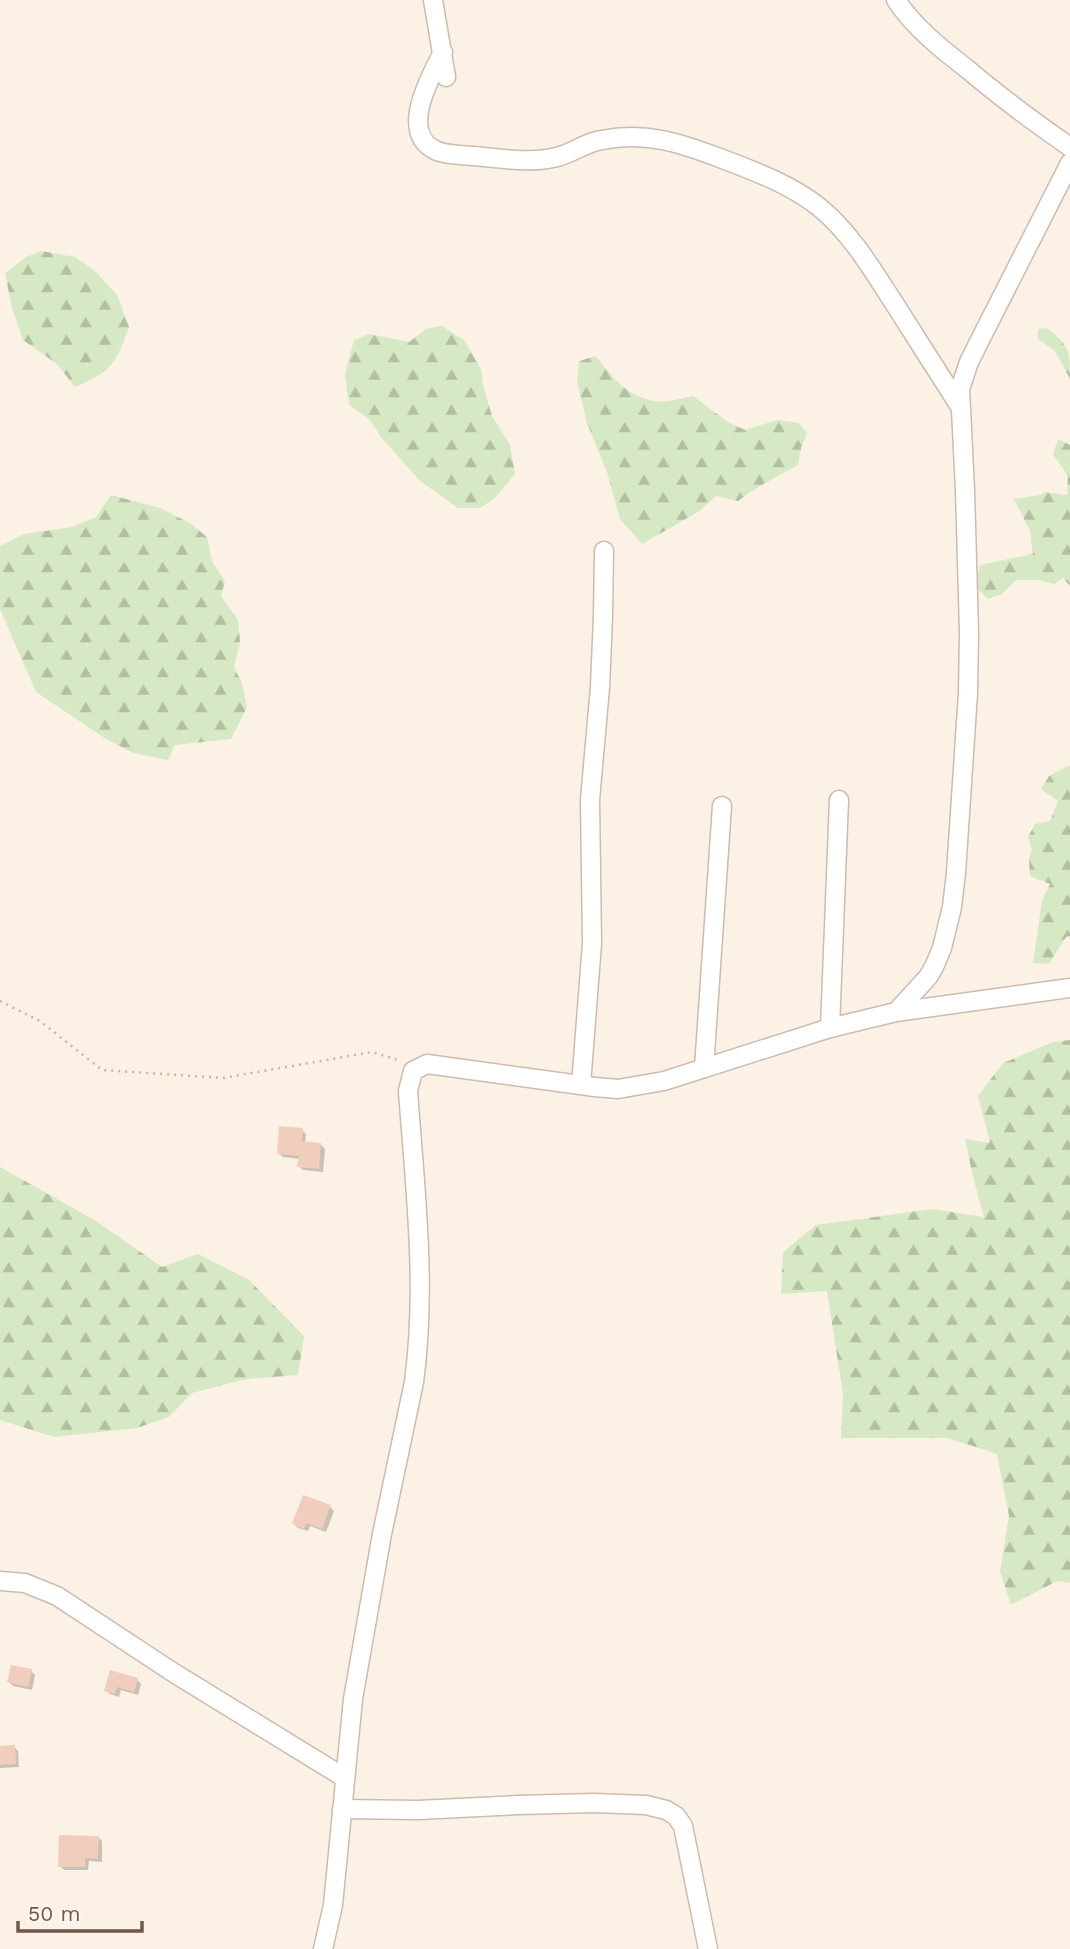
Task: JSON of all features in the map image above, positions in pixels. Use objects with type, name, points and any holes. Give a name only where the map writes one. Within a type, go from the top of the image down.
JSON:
[{"type":"street","points":[[433,0],[446,77]]},
{"type":"street","points":[[896,0],[905,14],[936,44],[1006,101],[1070,147]]},
{"type":"street","points":[[443,52],[422,94],[418,118],[420,133],[427,144],[437,151],[534,160],[559,156],[600,140],[655,137],[694,148],[763,175],[798,193],[837,224],[867,261],[960,405]]},
{"type":"street","points":[[896,1012],[934,967],[942,948],[952,907],[956,873],[968,693],[969,632],[960,389],[969,362],[1070,163]]},
{"type":"street","points":[[581,1085],[592,943],[590,800],[600,687],[604,551]]},
{"type":"street","points":[[830,1028],[839,800]]},
{"type":"street","points":[[704,1068],[722,806]]},
{"type":"street","points":[[323,1949],[333,1905],[354,1699],[365,1626],[417,1356],[421,1281],[408,1091],[412,1071],[427,1064],[581,1085],[618,1088],[638,1086],[664,1081],[830,1028],[896,1012],[1070,988]]},
{"type":"street","points":[[0,1581],[26,1583],[57,1596],[174,1673],[345,1778]]},
{"type":"street","points":[[342,1809],[418,1810],[594,1803],[646,1805],[666,1810],[676,1816],[683,1826],[708,1949]]},
{"type":"path","points":[[0,1002],[40,1021],[102,1070],[223,1078],[372,1052],[418,1067]]},
{"type":"green space","points":[[41,251],[75,257],[94,270],[117,295],[129,327],[111,365],[97,377],[75,387],[57,364],[23,340],[12,308],[5,273],[26,257]]},
{"type":"green space","points":[[442,326],[464,340],[481,369],[492,416],[510,445],[515,474],[495,498],[480,508],[458,508],[420,481],[381,437],[369,419],[349,405],[345,375],[354,340],[369,334],[409,342],[426,329]]},
{"type":"green space","points":[[1047,328],[1067,350],[1070,379],[1055,351],[1038,339],[1038,329]]},
{"type":"green space","points":[[596,356],[621,385],[645,399],[664,401],[693,396],[728,422],[745,430],[777,420],[799,423],[807,433],[798,465],[738,501],[716,496],[698,512],[642,544],[620,519],[607,472],[587,423],[577,382],[579,361]]},
{"type":"green space","points":[[1058,439],[1070,445],[1070,586],[1063,578],[1054,584],[1039,580],[1016,580],[1002,594],[988,599],[975,586],[980,565],[1033,554],[1030,531],[1014,499],[1045,492],[1067,495],[1068,476],[1053,454]]},
{"type":"green space","points":[[111,495],[160,508],[190,523],[207,537],[212,561],[225,581],[221,596],[238,620],[240,641],[234,667],[242,683],[247,707],[231,739],[175,745],[168,760],[133,753],[103,737],[36,692],[0,609],[0,546],[24,534],[72,527],[96,517]]},
{"type":"green space","points":[[1070,765],[1070,936],[1066,937],[1049,964],[1033,963],[1042,901],[1050,884],[1030,876],[1029,859],[1032,851],[1028,837],[1035,824],[1050,821],[1058,801],[1041,789],[1049,776]]},
{"type":"green space","points":[[1070,1040],[1070,1583],[1057,1581],[1011,1605],[1000,1571],[1009,1516],[997,1454],[948,1438],[841,1438],[843,1394],[827,1291],[781,1294],[783,1252],[816,1225],[933,1209],[984,1217],[965,1139],[990,1143],[978,1096],[1003,1063],[1053,1042]]},
{"type":"green space","points":[[0,1167],[96,1221],[162,1267],[198,1254],[249,1280],[304,1336],[298,1375],[246,1379],[192,1393],[169,1417],[137,1428],[54,1437],[0,1420]]},
{"type":"building","points":[[279,1126],[303,1128],[302,1141],[321,1143],[319,1169],[297,1167],[299,1156],[277,1154]]},
{"type":"building","points":[[303,1495],[331,1505],[322,1529],[306,1523],[304,1529],[292,1524]]},
{"type":"building","points":[[11,1665],[32,1669],[28,1687],[7,1682]]},
{"type":"building","points":[[110,1670],[138,1678],[134,1692],[117,1687],[115,1694],[104,1691]]},
{"type":"building","points":[[15,1745],[16,1764],[0,1765],[0,1746]]},
{"type":"building","points":[[59,1835],[99,1836],[98,1859],[85,1858],[85,1867],[58,1867]]}]
